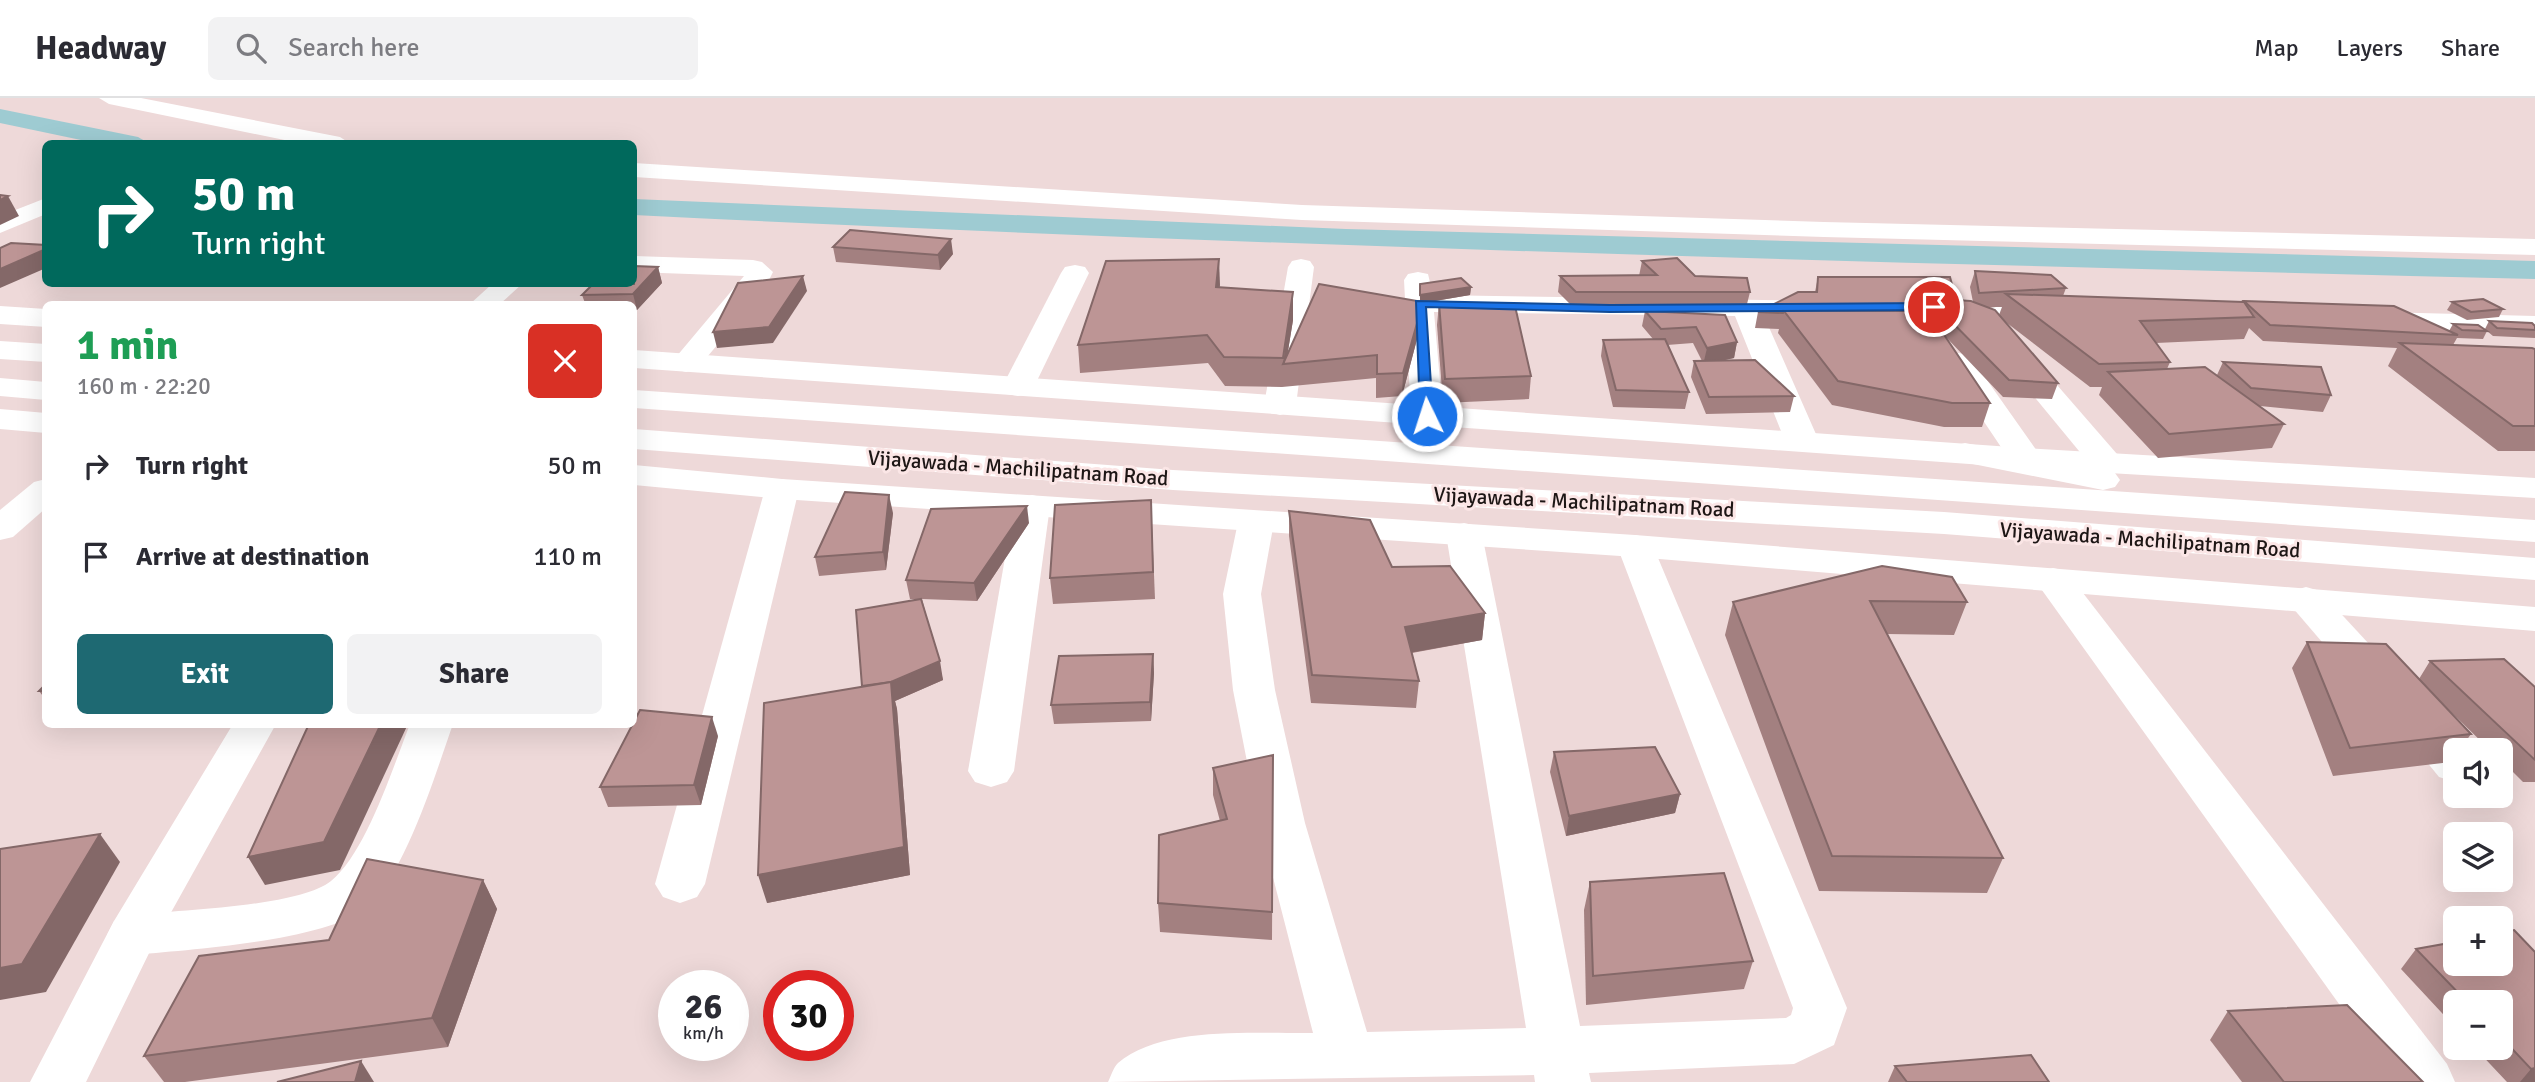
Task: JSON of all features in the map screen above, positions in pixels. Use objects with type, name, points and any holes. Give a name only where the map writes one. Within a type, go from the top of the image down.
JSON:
[{"type":"main road","points":[[109,98],[320,140]]},
{"type":"main road","points":[[637,170],[1135,204],[1394,216],[1756,228],[2535,247]]},
{"type":"main road","points":[[0,225],[42,207]]},
{"type":"main road","points":[[637,264],[753,268],[759,272],[755,282],[686,363]]},
{"type":"main road","points":[[1280,405],[1301,267]]},
{"type":"main road","points":[[1018,387],[1075,273]]},
{"type":"main road","points":[[488,301],[504,287]]},
{"type":"main road","points":[[1427,416],[1419,292],[1610,309],[1852,307]]},
{"type":"main road","points":[[2025,458],[1918,306],[2083,312]]},
{"type":"main road","points":[[1746,308],[1802,440]]},
{"type":"main road","points":[[1974,308],[2105,461]]},
{"type":"main road","points":[[0,316],[42,318]]},
{"type":"main road","points":[[2359,320],[2535,325]]},
{"type":"main road","points":[[0,350],[42,353]]},
{"type":"main road","points":[[637,359],[1802,440],[2025,458],[2535,488]]},
{"type":"main road","points":[[0,387],[42,391]]},
{"type":"main road","name":"Vijayawada - Machilipatnam Road","points":[[637,399],[2535,531]]},
{"type":"main road","points":[[0,419],[42,423]]},
{"type":"main road","name":"Vijayawada - Machilipatnam Road","points":[[637,439],[1172,480],[1944,523],[2535,569]]},
{"type":"main road","points":[[1965,453],[2138,488],[2205,508]]},
{"type":"main road","points":[[637,475],[782,489],[1635,546],[2535,619]]},
{"type":"main road","points":[[680,884],[782,489]]},
{"type":"main road","points":[[0,529],[42,492]]},
{"type":"main road","points":[[991,771],[1032,506]]},
{"type":"main road","points":[[1256,522],[1242,594],[1254,690],[1282,823],[1332,995],[1345,1054]]},
{"type":"main road","points":[[1464,534],[1559,1067]]},
{"type":"main road","points":[[1136,1082],[1161,1066],[1218,1059],[1345,1054],[1424,1067],[1559,1067],[1794,1041],[1815,1029],[1820,1008],[1635,546]]},
{"type":"main road","points":[[2053,579],[2427,1082]]},
{"type":"main road","points":[[2306,599],[2443,753]]},
{"type":"main road","points":[[58,1082],[132,935],[253,728]]},
{"type":"main road","points":[[132,935],[314,911],[348,895],[367,874],[430,728]]},
{"type":"building","points":[[850,230],[951,239],[938,255],[833,247]]},
{"type":"building","points":[[11,243],[42,245],[42,251],[0,269],[0,248]]},
{"type":"building","points":[[1677,258],[1695,276],[1747,278],[1750,292],[1576,292],[1560,276],[1657,275],[1642,261]]},
{"type":"building","points":[[1219,259],[1216,287],[1293,292],[1283,358],[1224,357],[1207,335],[1078,345],[1106,261]]},
{"type":"building","points":[[637,266],[658,267],[633,294],[582,295],[590,287],[637,287]]},
{"type":"building","points":[[1975,271],[2051,275],[2066,288],[1979,293]]},
{"type":"building","points":[[803,276],[769,327],[713,332],[738,283]]},
{"type":"building","points":[[1818,277],[1950,277],[1954,292],[1923,292],[1925,311],[1758,312],[1798,292],[1817,292]]},
{"type":"building","points":[[1461,278],[1471,287],[1420,295],[1420,284]]},
{"type":"building","points":[[1319,284],[1423,302],[1403,373],[1377,374],[1377,355],[1283,364]]},
{"type":"building","points":[[2006,294],[2244,302],[2254,317],[2140,321],[2170,362],[2099,364]]},
{"type":"building","points":[[1928,298],[1971,301],[1995,310],[2058,383],[2009,380]]},
{"type":"building","points":[[2483,299],[2503,309],[2471,312],[2452,302]]},
{"type":"building","points":[[2244,301],[2394,306],[2458,335],[2270,325]]},
{"type":"building","points":[[1439,303],[1515,306],[1531,376],[1445,379]]},
{"type":"building","points":[[1645,311],[1725,315],[1737,342],[1707,348],[1696,327],[1661,329]]},
{"type":"building","points":[[1784,311],[1928,311],[1990,403],[1952,403],[1838,381]]},
{"type":"building","points":[[2489,321],[2532,323],[2535,330],[2497,328]]},
{"type":"building","points":[[2453,324],[2478,325],[2487,331],[2462,330]]},
{"type":"building","points":[[1665,339],[1689,392],[1616,390],[1603,340]]},
{"type":"building","points":[[2400,343],[2535,349],[2535,426],[2513,426]]},
{"type":"building","points":[[1755,360],[1794,396],[1709,397],[1694,361]]},
{"type":"building","points":[[2223,362],[2321,367],[2331,395],[2251,388]]},
{"type":"building","points":[[2205,367],[2284,424],[2169,434],[2108,372]]},
{"type":"building","points":[[845,492],[889,495],[883,552],[815,557]]},
{"type":"building","points":[[1151,500],[1153,572],[1050,578],[1055,505]]},
{"type":"building","points":[[1027,506],[974,583],[906,580],[931,509]]},
{"type":"building","points":[[1289,511],[1370,520],[1392,567],[1450,566],[1485,613],[1405,627],[1419,681],[1312,675]]},
{"type":"building","points":[[1882,566],[1952,577],[1967,602],[1870,601],[2003,858],[1832,856],[1733,602]]},
{"type":"building","points":[[921,599],[940,661],[891,682],[862,686],[856,610]]},
{"type":"building","points":[[2307,642],[2386,644],[2471,734],[2350,748]]},
{"type":"building","points":[[1153,654],[1150,702],[1051,705],[1059,656]]},
{"type":"building","points":[[2504,659],[2535,687],[2535,760],[2513,738],[2430,661]]},
{"type":"building","points":[[891,682],[904,847],[758,875],[764,703]]},
{"type":"building","points":[[640,710],[712,717],[694,785],[600,787],[631,728],[637,728]]},
{"type":"building","points":[[307,728],[379,728],[324,842],[248,857]]},
{"type":"building","points":[[1655,747],[1680,794],[1569,816],[1554,752]]},
{"type":"building","points":[[1273,755],[1272,912],[1158,903],[1159,835],[1227,819],[1213,768]]},
{"type":"building","points":[[100,834],[22,964],[0,968],[0,849]]},
{"type":"building","points":[[367,859],[483,880],[432,1018],[144,1056],[199,956],[329,940]]},
{"type":"building","points":[[1724,873],[1753,961],[1593,976],[1590,882]]},
{"type":"building","points":[[2513,930],[2535,952],[2535,1068],[2531,1069],[2513,1050],[2513,990],[2455,990],[2416,949],[2443,944],[2443,976],[2513,976]]},
{"type":"building","points":[[2347,1005],[2423,1082],[2284,1082],[2228,1011]]},
{"type":"building","points":[[2031,1055],[2049,1082],[1907,1082],[1895,1066]]},
{"type":"building","points":[[361,1061],[355,1082],[277,1082]]},
{"type":"waterway","points":[[0,116],[118,140]]},
{"type":"waterway","points":[[637,207],[1346,238],[2535,270]]},
{"type":"route","points":[[1427,416],[1420,303],[1610,309],[1934,307]]}]
